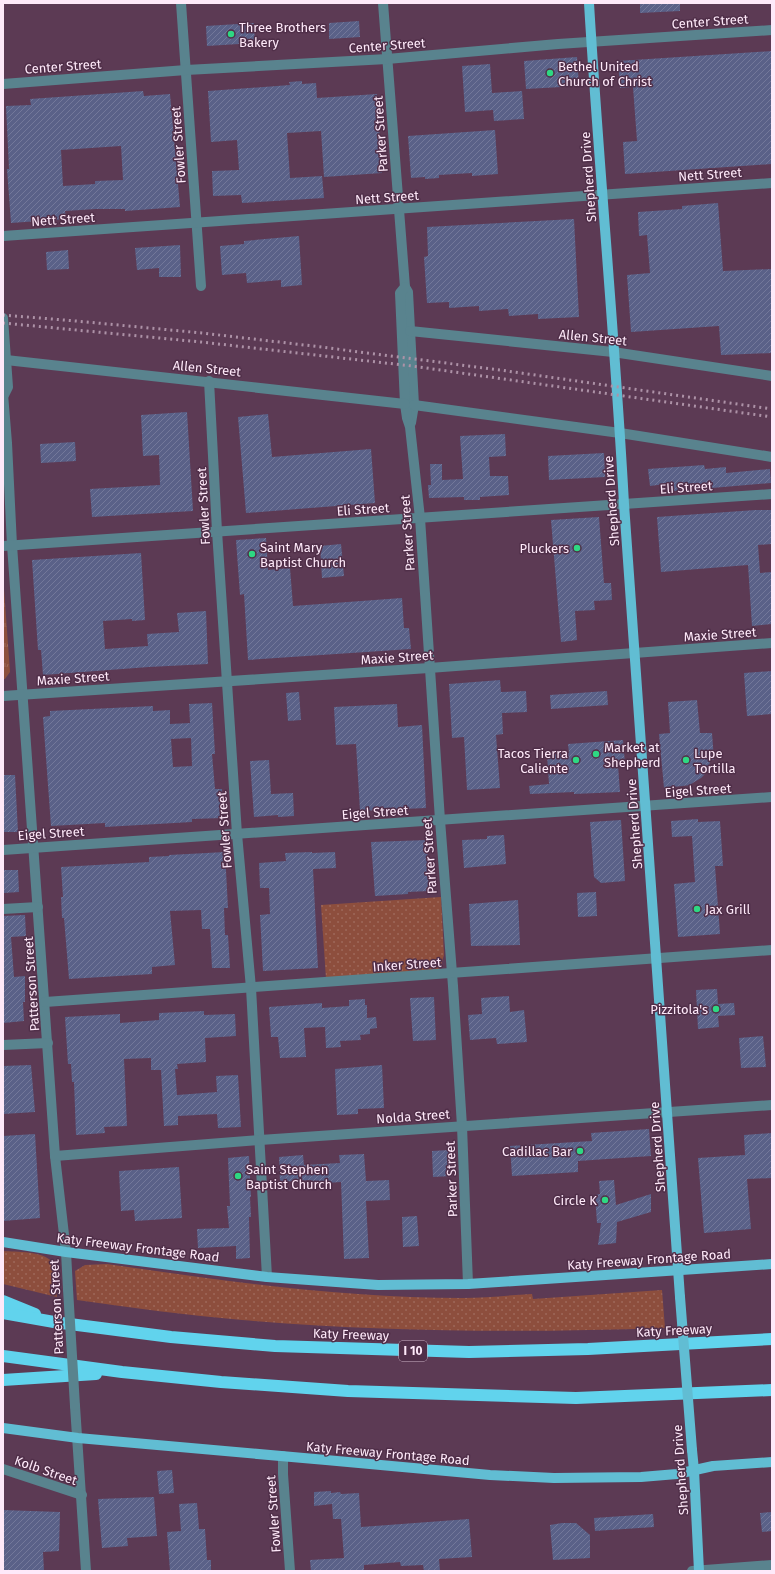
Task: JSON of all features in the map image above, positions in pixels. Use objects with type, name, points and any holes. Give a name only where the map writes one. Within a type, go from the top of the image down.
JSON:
[{"type":"highway","points":[[3,1301],[54,1322]]},
{"type":"highway","name":"Katy Freeway","points":[[3,1313],[54,1322],[172,1337],[275,1346],[468,1352],[588,1349],[772,1339]]},
{"type":"highway","points":[[3,1356],[122,1372],[221,1382],[324,1389],[457,1395],[576,1398],[772,1390]]},
{"type":"highway","points":[[3,1380],[122,1372]]},
{"type":"main road","name":"Shepherd Drive","points":[[590,3],[602,195],[678,1270],[694,1470],[699,1571]]},
{"type":"main road","name":"Katy Freeway Frontage Road","points":[[3,1242],[66,1252],[267,1277],[378,1285],[468,1284],[772,1264]]},
{"type":"main road","name":"Katy Freeway Frontage Road","points":[[3,1428],[78,1438],[490,1475],[554,1478],[641,1477],[677,1474],[718,1466],[772,1462]]},
{"type":"street","name":"Fowler Street","points":[[181,3],[200,286]]},
{"type":"street","name":"Parker Street","points":[[383,3],[398,210],[405,287],[408,292],[410,331],[409,404],[407,418],[410,427],[420,518],[429,668],[462,1126],[468,1284]]},
{"type":"street","name":"Center Street","points":[[3,84],[772,30]]},
{"type":"street","name":"Nett Street","points":[[3,236],[398,210],[772,183]]},
{"type":"street","name":"Parker Street","points":[[405,287],[400,293],[409,404]]},
{"type":"street","name":"Patterson Street","points":[[3,318],[8,387],[4,395],[7,545],[23,695],[56,1156],[66,1252],[86,1571]]},
{"type":"street","name":"Allen Street","points":[[410,331],[613,352],[772,376]]},
{"type":"street","name":"Allen Street","points":[[6,360],[409,404],[620,433],[772,457]]},
{"type":"street","name":"Fowler Street","points":[[209,381],[217,531],[237,834],[251,988],[267,1277]]},
{"type":"street","name":"Eli Street","points":[[7,545],[772,494]]},
{"type":"street","name":"Maxie Street","points":[[3,696],[227,680],[429,668],[772,643]]},
{"type":"street","name":"Eigel Street","points":[[3,850],[772,798]]},
{"type":"street","points":[[3,909],[38,907]]},
{"type":"street","name":"Inker Street","points":[[45,1002],[772,950]]},
{"type":"street","points":[[3,1044],[48,1043]]},
{"type":"street","name":"Nolda Street","points":[[56,1156],[260,1140],[772,1105]]},
{"type":"street","name":"Fowler Street","points":[[283,1456],[290,1571]]},
{"type":"street","name":"Kolb Street","points":[[3,1469],[82,1495]]},
{"type":"street","points":[[692,1571],[772,1566]]},
{"type":"green space","points":[[3,575],[10,672],[5,679],[3,679]]},
{"type":"green space","points":[[441,897],[444,955],[440,968],[435,971],[326,979],[321,905]]},
{"type":"green space","points":[[3,1251],[36,1254],[48,1258],[52,1262],[54,1269],[57,1297],[3,1284]]},
{"type":"green space","points":[[107,1264],[240,1282],[329,1292],[373,1295],[472,1298],[532,1294],[533,1299],[662,1290],[665,1328],[506,1331],[348,1327],[221,1318],[77,1300],[75,1271],[85,1265]]},
{"type":"building","points":[[640,3],[680,3],[680,11],[640,13]]},
{"type":"building","points":[[359,21],[360,37],[329,39],[329,23]]},
{"type":"building","name":"Three Brothers Bakery","points":[[254,23],[255,43],[207,46],[206,26]]},
{"type":"building","points":[[772,51],[772,164],[625,174],[623,142],[637,141],[633,87],[620,88],[618,61]]},
{"type":"building","points":[[577,57],[579,86],[526,89],[524,61]]},
{"type":"building","points":[[490,64],[492,93],[522,91],[524,119],[494,121],[493,110],[465,112],[462,66]]},
{"type":"building","points":[[302,81],[302,84],[316,83],[317,98],[377,94],[382,173],[324,177],[321,131],[287,133],[290,178],[322,176],[324,198],[242,203],[241,195],[213,196],[212,171],[239,170],[237,140],[211,142],[208,91],[290,85],[289,82]]},
{"type":"building","points":[[143,91],[144,96],[170,94],[180,207],[125,211],[125,209],[96,209],[65,211],[66,219],[11,223],[7,169],[9,169],[6,106],[31,105],[30,99]],"holes":[[[121,146],[123,180],[95,181],[95,184],[63,186],[61,150]]]},
{"type":"building","points":[[495,130],[498,174],[472,176],[472,173],[439,175],[439,178],[411,178],[408,136]]},
{"type":"building","points":[[718,203],[723,271],[772,269],[772,353],[721,355],[719,326],[631,332],[627,275],[650,273],[647,235],[639,236],[638,212],[682,209],[682,206]]},
{"type":"building","points":[[574,219],[579,317],[538,319],[538,314],[509,316],[508,309],[479,311],[479,306],[449,308],[449,302],[427,303],[424,257],[428,256],[427,227]]},
{"type":"building","points":[[299,236],[302,285],[281,287],[281,280],[247,283],[246,273],[222,275],[220,246],[244,244],[244,241]]},
{"type":"building","points":[[180,245],[181,277],[159,277],[159,268],[137,270],[135,248]]},
{"type":"building","points":[[68,250],[69,269],[47,270],[46,252]]},
{"type":"building","points":[[187,412],[193,511],[92,517],[90,489],[160,485],[159,455],[143,456],[141,415]]},
{"type":"building","points":[[268,414],[272,457],[371,449],[375,503],[246,513],[238,417]]},
{"type":"building","points":[[505,434],[506,456],[489,457],[490,476],[508,476],[509,495],[480,497],[480,500],[464,500],[464,497],[429,498],[428,485],[431,485],[430,464],[442,464],[442,480],[463,479],[460,436]]},
{"type":"building","points":[[75,442],[76,461],[41,463],[40,444]]},
{"type":"building","points":[[604,453],[605,477],[549,480],[548,456]]},
{"type":"building","points":[[704,465],[705,469],[726,467],[726,473],[770,469],[771,483],[712,488],[712,483],[687,485],[688,490],[674,491],[673,483],[650,486],[648,469]]},
{"type":"building","points":[[772,510],[772,544],[758,545],[760,573],[772,572],[772,624],[752,626],[748,565],[661,572],[657,517]]},
{"type":"building","points":[[599,517],[604,583],[611,583],[612,600],[594,601],[595,610],[575,611],[577,640],[561,642],[551,520]]},
{"type":"building","points":[[266,538],[268,570],[290,568],[293,606],[402,598],[404,628],[409,628],[411,649],[248,660],[244,594],[240,595],[236,540]]},
{"type":"building","points":[[341,544],[344,576],[322,578],[320,546]]},
{"type":"building","points":[[141,553],[145,620],[132,621],[132,619],[103,621],[105,649],[148,646],[147,634],[179,632],[177,613],[206,611],[208,664],[43,675],[41,650],[38,650],[32,560]]},
{"type":"building","points":[[772,671],[772,714],[747,716],[744,673]]},
{"type":"building","points":[[500,680],[501,692],[526,691],[527,712],[502,713],[503,734],[496,735],[500,788],[467,790],[464,737],[452,738],[449,684]]},
{"type":"building","points":[[607,691],[608,705],[551,709],[550,695]]},
{"type":"building","points":[[299,692],[301,720],[288,721],[286,693]]},
{"type":"building","name":"Lupe Tortilla","points":[[697,700],[700,733],[712,733],[714,760],[710,760],[709,768],[706,773],[691,785],[664,788],[659,734],[670,733],[668,702]]},
{"type":"building","points":[[212,703],[215,754],[212,754],[215,789],[222,789],[223,818],[192,819],[192,822],[105,827],[105,823],[51,826],[43,717],[50,716],[50,711],[153,706],[153,711],[170,710],[170,724],[190,723],[189,704]],"holes":[[[191,738],[192,766],[173,767],[171,739]]]},
{"type":"building","points":[[397,704],[398,727],[422,725],[426,808],[360,811],[356,744],[336,745],[334,707]]},
{"type":"building","points":[[623,740],[625,764],[618,765],[620,792],[530,794],[529,786],[549,784],[547,755],[569,753],[568,744]]},
{"type":"building","points":[[269,760],[271,794],[293,793],[294,816],[278,817],[278,815],[254,817],[250,761]]},
{"type":"building","points":[[3,775],[15,775],[18,832],[3,832]]},
{"type":"building","points":[[698,819],[698,822],[720,821],[723,866],[715,866],[720,934],[678,937],[674,884],[695,882],[692,836],[672,837],[671,821]]},
{"type":"building","points":[[621,820],[625,881],[601,883],[594,877],[590,822]]},
{"type":"building","points":[[504,835],[506,864],[464,868],[462,840],[487,839],[487,836]]},
{"type":"building","points":[[427,840],[429,891],[375,896],[371,842]]},
{"type":"building","points":[[225,852],[228,908],[224,908],[225,935],[228,935],[230,968],[212,968],[210,929],[202,929],[201,910],[170,911],[175,965],[152,967],[152,974],[69,979],[64,918],[62,918],[61,897],[63,897],[61,867],[149,862],[149,857]]},
{"type":"building","points":[[335,852],[336,868],[313,869],[318,968],[263,971],[260,915],[270,914],[269,888],[260,888],[259,863],[286,861],[285,853]]},
{"type":"building","points":[[3,870],[18,870],[19,892],[4,893]]},
{"type":"building","points":[[596,892],[597,916],[578,917],[577,893]]},
{"type":"building","points":[[518,900],[520,945],[471,946],[469,904]]},
{"type":"building","points":[[25,915],[26,936],[11,937],[14,977],[25,976],[25,1002],[23,1002],[24,1021],[3,1023],[3,916]]},
{"type":"building","name":"Pizzitola's","points":[[717,989],[718,1004],[734,1003],[735,1015],[718,1016],[719,1027],[698,1029],[696,990]]},
{"type":"building","points":[[509,996],[510,1012],[524,1010],[527,1042],[497,1044],[496,1038],[470,1040],[468,1015],[482,1014],[481,998]]},
{"type":"building","points":[[434,997],[436,1040],[413,1041],[410,998]]},
{"type":"building","points":[[365,999],[365,1005],[367,1005],[367,1018],[376,1017],[377,1028],[370,1029],[370,1034],[360,1035],[361,1040],[340,1041],[341,1047],[326,1048],[325,1027],[304,1028],[306,1057],[280,1058],[278,1037],[271,1037],[269,1007],[322,1003],[322,1008],[349,1006],[349,1000]]},
{"type":"building","points":[[204,1011],[204,1015],[235,1014],[236,1036],[205,1038],[206,1062],[177,1064],[178,1069],[175,1069],[177,1095],[217,1092],[216,1076],[238,1075],[241,1127],[218,1128],[217,1114],[178,1116],[178,1125],[164,1126],[161,1070],[151,1070],[151,1058],[124,1059],[127,1126],[104,1127],[105,1133],[76,1135],[74,1082],[72,1082],[71,1064],[68,1064],[65,1017],[120,1014],[120,1023],[159,1020],[159,1013]]},
{"type":"building","points":[[763,1036],[766,1067],[741,1068],[739,1038]]},
{"type":"building","points":[[31,1065],[35,1112],[3,1114],[3,1066]]},
{"type":"building","points":[[382,1065],[384,1108],[358,1109],[358,1114],[337,1115],[335,1069]]},
{"type":"building","name":"Cadillac Bar","points":[[649,1129],[651,1156],[578,1161],[578,1172],[512,1176],[510,1146],[592,1141],[591,1133]]},
{"type":"building","points":[[772,1133],[772,1178],[747,1179],[751,1229],[704,1233],[698,1158],[745,1155],[744,1135]]},
{"type":"building","points":[[35,1134],[40,1218],[3,1221],[3,1136]]},
{"type":"building","points":[[449,1150],[451,1176],[433,1177],[432,1151]]},
{"type":"building","points":[[364,1154],[366,1181],[389,1180],[390,1200],[366,1201],[369,1258],[344,1259],[341,1182],[311,1184],[311,1180],[280,1182],[279,1157],[303,1155],[304,1165],[340,1163],[339,1155]]},
{"type":"building","points":[[249,1156],[251,1197],[251,1217],[249,1217],[250,1258],[236,1259],[236,1246],[198,1248],[197,1229],[229,1228],[227,1206],[230,1206],[228,1158]]},
{"type":"building","points":[[179,1167],[182,1218],[135,1221],[134,1210],[121,1211],[119,1171]]},
{"type":"building","points":[[614,1180],[616,1205],[651,1194],[651,1212],[617,1222],[616,1243],[598,1245],[601,1223],[597,1223],[595,1195],[600,1194],[599,1181]]},
{"type":"building","points":[[417,1216],[419,1246],[403,1247],[402,1217]]},
{"type":"building","points":[[172,1470],[174,1493],[159,1494],[157,1471]]},
{"type":"building","points":[[331,1491],[331,1493],[340,1492],[341,1494],[359,1493],[361,1527],[469,1519],[472,1557],[439,1559],[440,1571],[424,1571],[423,1565],[401,1566],[400,1562],[364,1565],[364,1571],[311,1571],[310,1560],[344,1558],[341,1519],[333,1519],[332,1504],[314,1506],[314,1492]]},
{"type":"building","points":[[154,1497],[157,1536],[127,1538],[128,1546],[102,1548],[98,1499]]},
{"type":"building","points":[[197,1503],[199,1529],[205,1529],[207,1560],[211,1560],[211,1571],[170,1571],[167,1532],[181,1531],[179,1504]]},
{"type":"building","points":[[3,1510],[60,1512],[59,1551],[43,1552],[44,1571],[3,1571]]},
{"type":"building","points":[[772,1512],[772,1531],[762,1532],[760,1513]]},
{"type":"building","points":[[653,1514],[654,1527],[595,1531],[594,1518]]},
{"type":"building","points":[[576,1523],[590,1535],[590,1558],[553,1560],[550,1525]]},
{"type":"railway","points":[[3,315],[202,333],[313,346],[500,370],[772,409]]},
{"type":"railway","points":[[3,323],[201,342],[412,366],[772,417]]},
{"type":"place","name":"Three Brothers Bakery","points":[[231,34]]},
{"type":"place","name":"Bethel United Church of Christ","points":[[550,73]]},
{"type":"place","name":"Pluckers","points":[[577,548]]},
{"type":"place","name":"Saint Mary Baptist Church","points":[[252,554]]},
{"type":"place","name":"Market at Shepherd","points":[[596,754]]},
{"type":"place","name":"Tacos Tierra Caliente","points":[[576,760]]},
{"type":"place","name":"Lupe Tortilla","points":[[686,760]]},
{"type":"place","name":"Jax Grill","points":[[697,909]]},
{"type":"place","name":"Pizzitola's","points":[[716,1009]]},
{"type":"place","name":"Cadillac Bar","points":[[580,1151]]},
{"type":"place","name":"Saint Stephen Baptist Church","points":[[238,1176]]},
{"type":"place","name":"Circle K","points":[[605,1200]]}]
